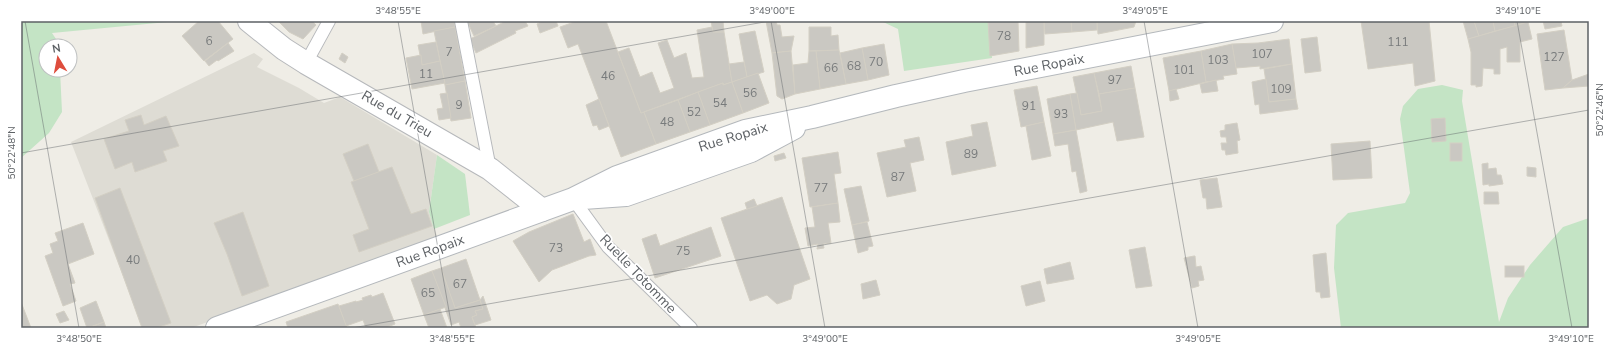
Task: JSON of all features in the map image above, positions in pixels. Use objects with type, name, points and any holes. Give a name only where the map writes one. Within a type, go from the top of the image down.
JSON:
[{"type":"street","name":"Rue du Trieu","points":[[250,21],[284,49],[306,63],[490,169],[542,210]]},
{"type":"street","name":"Rue Ropaix","points":[[217,328],[573,199],[617,177],[745,131],[812,117],[964,81],[1272,21]]},
{"type":"lane","points":[[306,63],[329,21]]},
{"type":"lane","points":[[461,21],[490,169]]},
{"type":"lane","name":"Ruelle Totomme","points":[[573,199],[608,247],[691,328]]},
{"type":"shaded area","points":[[254,53],[263,59],[257,67],[299,88],[324,103],[340,97],[437,155],[429,212],[438,239],[191,328],[143,328],[71,142]]},
{"type":"green space","points":[[21,21],[178,21],[52,33],[55,38],[38,38],[38,78],[60,78],[62,112],[49,133],[21,158]]},
{"type":"green space","points":[[881,21],[990,21],[992,58],[904,71],[898,29]]},
{"type":"green space","points":[[1442,85],[1463,90],[1462,101],[1499,322],[1508,298],[1530,265],[1563,227],[1589,218],[1589,323],[1587,328],[1341,328],[1334,268],[1336,225],[1348,213],[1405,203],[1410,193],[1400,119],[1403,106],[1418,89]]},
{"type":"green space","points":[[437,155],[465,174],[470,215],[434,229],[429,212]]},
{"type":"building","points":[[199,21],[218,21],[233,39],[204,61],[182,36]]},
{"type":"building","points":[[278,21],[312,21],[316,25],[303,39],[289,32]]},
{"type":"building","points":[[421,21],[454,21],[455,27],[423,34]]},
{"type":"building","points":[[473,21],[493,21],[496,26],[474,36],[468,23]]},
{"type":"building","points":[[506,21],[525,21],[528,26],[515,31],[516,33],[476,53],[470,39]]},
{"type":"building","points":[[543,21],[556,21],[558,26],[540,33],[537,24]]},
{"type":"building","points":[[577,21],[606,21],[641,113],[644,112],[656,144],[621,157],[578,44],[568,48],[560,27]]},
{"type":"building","points":[[711,21],[723,21],[724,32],[713,32]]},
{"type":"building","points":[[766,21],[776,21],[777,25],[780,25],[782,37],[794,36],[791,51],[772,53]]},
{"type":"building","points":[[988,21],[1018,21],[1019,51],[990,56]]},
{"type":"building","points":[[1026,21],[1044,21],[1044,45],[1026,48]]},
{"type":"building","points":[[1044,21],[1071,21],[1072,32],[1045,34]]},
{"type":"building","points":[[1071,21],[1097,21],[1097,30],[1072,32]]},
{"type":"building","points":[[1097,21],[1136,21],[1134,27],[1098,34]]},
{"type":"building","points":[[1361,21],[1429,21],[1435,81],[1415,86],[1413,63],[1368,69]]},
{"type":"building","points":[[1463,21],[1474,21],[1479,36],[1468,39]]},
{"type":"building","points":[[1474,21],[1493,21],[1495,31],[1479,36]]},
{"type":"building","points":[[1493,21],[1514,21],[1515,26],[1495,31]]},
{"type":"building","points":[[1514,21],[1527,21],[1528,22],[1515,26]]},
{"type":"building","points":[[1543,21],[1561,21],[1562,26],[1545,29]]},
{"type":"building","points":[[1528,22],[1532,39],[1520,42],[1520,62],[1507,62],[1507,47],[1500,49],[1500,74],[1494,74],[1494,69],[1483,68],[1482,86],[1476,87],[1476,85],[1471,85],[1471,52],[1468,39]]},
{"type":"building","points":[[455,27],[465,81],[445,85],[434,31]]},
{"type":"building","points":[[712,27],[713,32],[724,32],[732,82],[723,85],[723,83],[641,113],[618,52],[629,48],[640,77],[652,72],[660,93],[674,88],[658,43],[667,40],[674,58],[686,53],[692,78],[704,77],[697,30]]},
{"type":"building","points":[[809,27],[831,27],[831,36],[838,35],[839,50],[809,51]]},
{"type":"building","points":[[1564,30],[1572,80],[1563,88],[1545,90],[1537,34]]},
{"type":"building","points":[[755,31],[764,72],[747,77],[739,34]]},
{"type":"building","points":[[1317,37],[1321,71],[1305,73],[1301,39]]},
{"type":"building","points":[[1289,39],[1292,64],[1260,69],[1260,66],[1236,68],[1232,44],[1258,43]]},
{"type":"building","points":[[436,42],[440,61],[422,65],[418,45]]},
{"type":"building","points":[[228,43],[234,51],[209,66],[205,61]]},
{"type":"building","points":[[884,44],[889,75],[868,80],[862,48]]},
{"type":"building","points":[[1232,44],[1237,74],[1223,76],[1224,79],[1206,82],[1201,51]]},
{"type":"building","points":[[862,48],[868,80],[846,84],[840,53]]},
{"type":"building","points":[[839,50],[846,84],[820,89],[816,51]]},
{"type":"building","points":[[791,51],[795,94],[782,99],[777,96],[772,53]]},
{"type":"building","points":[[809,51],[816,51],[820,89],[795,94],[793,65],[808,63]]},
{"type":"building","points":[[1201,51],[1206,82],[1169,91],[1163,58]]},
{"type":"building","points":[[342,53],[348,57],[345,63],[339,59]]},
{"type":"building","points":[[421,55],[422,65],[440,61],[445,83],[412,89],[406,58]]},
{"type":"building","points":[[744,62],[747,77],[732,82],[729,64]]},
{"type":"building","points":[[1292,64],[1296,99],[1269,102],[1264,69]]},
{"type":"building","points":[[1131,66],[1135,88],[1099,94],[1094,73]]},
{"type":"building","points":[[758,73],[769,103],[743,113],[732,82]]},
{"type":"building","points":[[1094,73],[1102,111],[1081,115],[1073,77]]},
{"type":"building","points":[[1589,74],[1589,86],[1563,88],[1572,80]]},
{"type":"building","points":[[1266,79],[1269,102],[1296,99],[1298,109],[1260,114],[1259,104],[1255,105],[1252,82]]},
{"type":"building","points":[[1216,80],[1218,91],[1202,93],[1200,84]]},
{"type":"building","points":[[465,81],[471,118],[451,121],[445,85]]},
{"type":"building","points":[[732,82],[743,113],[710,125],[698,92],[723,83],[723,85]]},
{"type":"building","points":[[1037,86],[1044,122],[1021,127],[1014,90]]},
{"type":"building","points":[[1135,88],[1144,137],[1117,141],[1113,122],[1076,130],[1070,94],[1077,93],[1081,115],[1102,111],[1099,94]]},
{"type":"building","points":[[1176,89],[1179,99],[1170,101],[1169,91]]},
{"type":"building","points":[[698,92],[710,125],[690,132],[678,100]]},
{"type":"building","points":[[447,93],[451,118],[439,120],[437,109],[443,108],[440,94]]},
{"type":"building","points":[[1070,94],[1076,130],[1053,134],[1047,99]]},
{"type":"building","points":[[599,99],[609,126],[599,130],[597,125],[593,126],[586,105]]},
{"type":"building","points":[[678,100],[690,132],[656,144],[644,112]]},
{"type":"building","points":[[141,115],[144,125],[166,116],[179,146],[163,151],[167,161],[135,172],[132,162],[115,169],[104,139],[129,131],[125,120]]},
{"type":"building","points":[[1445,118],[1446,141],[1432,142],[1431,119]]},
{"type":"building","points":[[987,122],[996,166],[952,175],[946,142],[973,136],[971,125]]},
{"type":"building","points":[[1044,122],[1051,156],[1032,160],[1026,126]]},
{"type":"building","points":[[1237,123],[1240,140],[1237,141],[1238,153],[1226,155],[1225,150],[1222,150],[1221,143],[1227,143],[1226,137],[1221,137],[1220,131],[1225,130],[1225,125]]},
{"type":"building","points":[[1076,130],[1087,191],[1080,193],[1076,171],[1072,172],[1068,144],[1055,146],[1053,134]]},
{"type":"building","points":[[919,137],[924,160],[910,163],[916,191],[887,197],[877,153],[906,147],[904,140]]},
{"type":"building","points":[[1370,141],[1372,178],[1333,180],[1331,144]]},
{"type":"building","points":[[1450,143],[1462,143],[1462,161],[1450,161]]},
{"type":"building","points":[[368,144],[379,172],[354,181],[343,154]]},
{"type":"building","points":[[838,152],[841,173],[834,174],[838,203],[810,207],[802,158]]},
{"type":"building","points":[[784,153],[786,158],[775,161],[774,156]]},
{"type":"building","points":[[1488,163],[1488,169],[1496,168],[1497,175],[1501,175],[1503,184],[1489,186],[1489,184],[1483,185],[1482,164]]},
{"type":"building","points":[[392,167],[411,214],[426,209],[432,226],[359,252],[353,235],[369,229],[351,182]]},
{"type":"building","points":[[1527,167],[1536,168],[1536,177],[1527,176]]},
{"type":"building","points":[[1217,178],[1222,207],[1207,209],[1206,198],[1203,198],[1200,180]]},
{"type":"building","points":[[861,186],[869,221],[852,225],[844,189]]},
{"type":"building","points":[[120,188],[171,323],[156,328],[142,328],[95,198]]},
{"type":"building","points":[[1484,192],[1498,192],[1499,204],[1484,204]]},
{"type":"building","points":[[782,197],[810,279],[794,285],[791,299],[777,304],[767,295],[750,301],[721,218]]},
{"type":"building","points":[[754,199],[757,206],[747,209],[745,203]]},
{"type":"building","points":[[838,203],[840,222],[828,223],[831,243],[823,244],[824,248],[817,249],[818,244],[808,246],[805,228],[815,227],[812,207]]},
{"type":"building","points":[[243,212],[269,286],[242,296],[214,223]]},
{"type":"building","points":[[573,214],[584,242],[590,239],[596,255],[589,256],[552,270],[539,282],[513,241],[529,232]]},
{"type":"building","points":[[867,222],[873,246],[868,247],[868,250],[858,253],[852,225]]},
{"type":"building","points":[[83,223],[94,254],[68,264],[75,283],[70,284],[76,301],[63,306],[45,256],[53,253],[50,244],[58,241],[55,233]]},
{"type":"building","points":[[711,227],[721,256],[655,278],[642,239],[656,234],[660,246]]},
{"type":"building","points":[[1145,247],[1152,286],[1136,288],[1129,250]]},
{"type":"building","points":[[1326,253],[1330,297],[1321,298],[1320,292],[1316,292],[1313,255]]},
{"type":"building","points":[[1195,256],[1196,267],[1201,266],[1204,280],[1198,281],[1199,286],[1192,288],[1184,258]]},
{"type":"building","points":[[466,259],[480,300],[455,308],[441,268]]},
{"type":"building","points":[[1070,262],[1074,279],[1047,284],[1044,269]]},
{"type":"building","points":[[1505,266],[1524,266],[1524,277],[1505,277]]},
{"type":"building","points":[[441,268],[455,308],[480,300],[483,309],[475,311],[477,315],[472,317],[476,328],[461,328],[459,322],[451,325],[432,271]]},
{"type":"building","points":[[432,271],[446,307],[424,315],[411,279]]},
{"type":"building","points":[[876,280],[880,295],[863,299],[861,284]]},
{"type":"building","points":[[1040,281],[1045,301],[1026,306],[1021,286]]},
{"type":"building","points":[[383,293],[395,324],[385,328],[366,328],[363,320],[346,326],[339,306],[363,300],[362,298],[371,295],[372,297]]},
{"type":"building","points":[[483,296],[491,320],[475,325],[472,317],[477,315],[475,311],[483,309],[480,300]]},
{"type":"building","points":[[96,301],[104,322],[87,328],[80,308]]},
{"type":"building","points":[[21,302],[31,328],[21,328]]},
{"type":"building","points":[[338,304],[347,328],[288,328],[286,322]]},
{"type":"building","points":[[440,309],[447,328],[429,328],[424,315]]},
{"type":"building","points":[[64,311],[69,320],[60,323],[56,314]]},
{"type":"building","points":[[104,322],[106,328],[89,328]]}]
